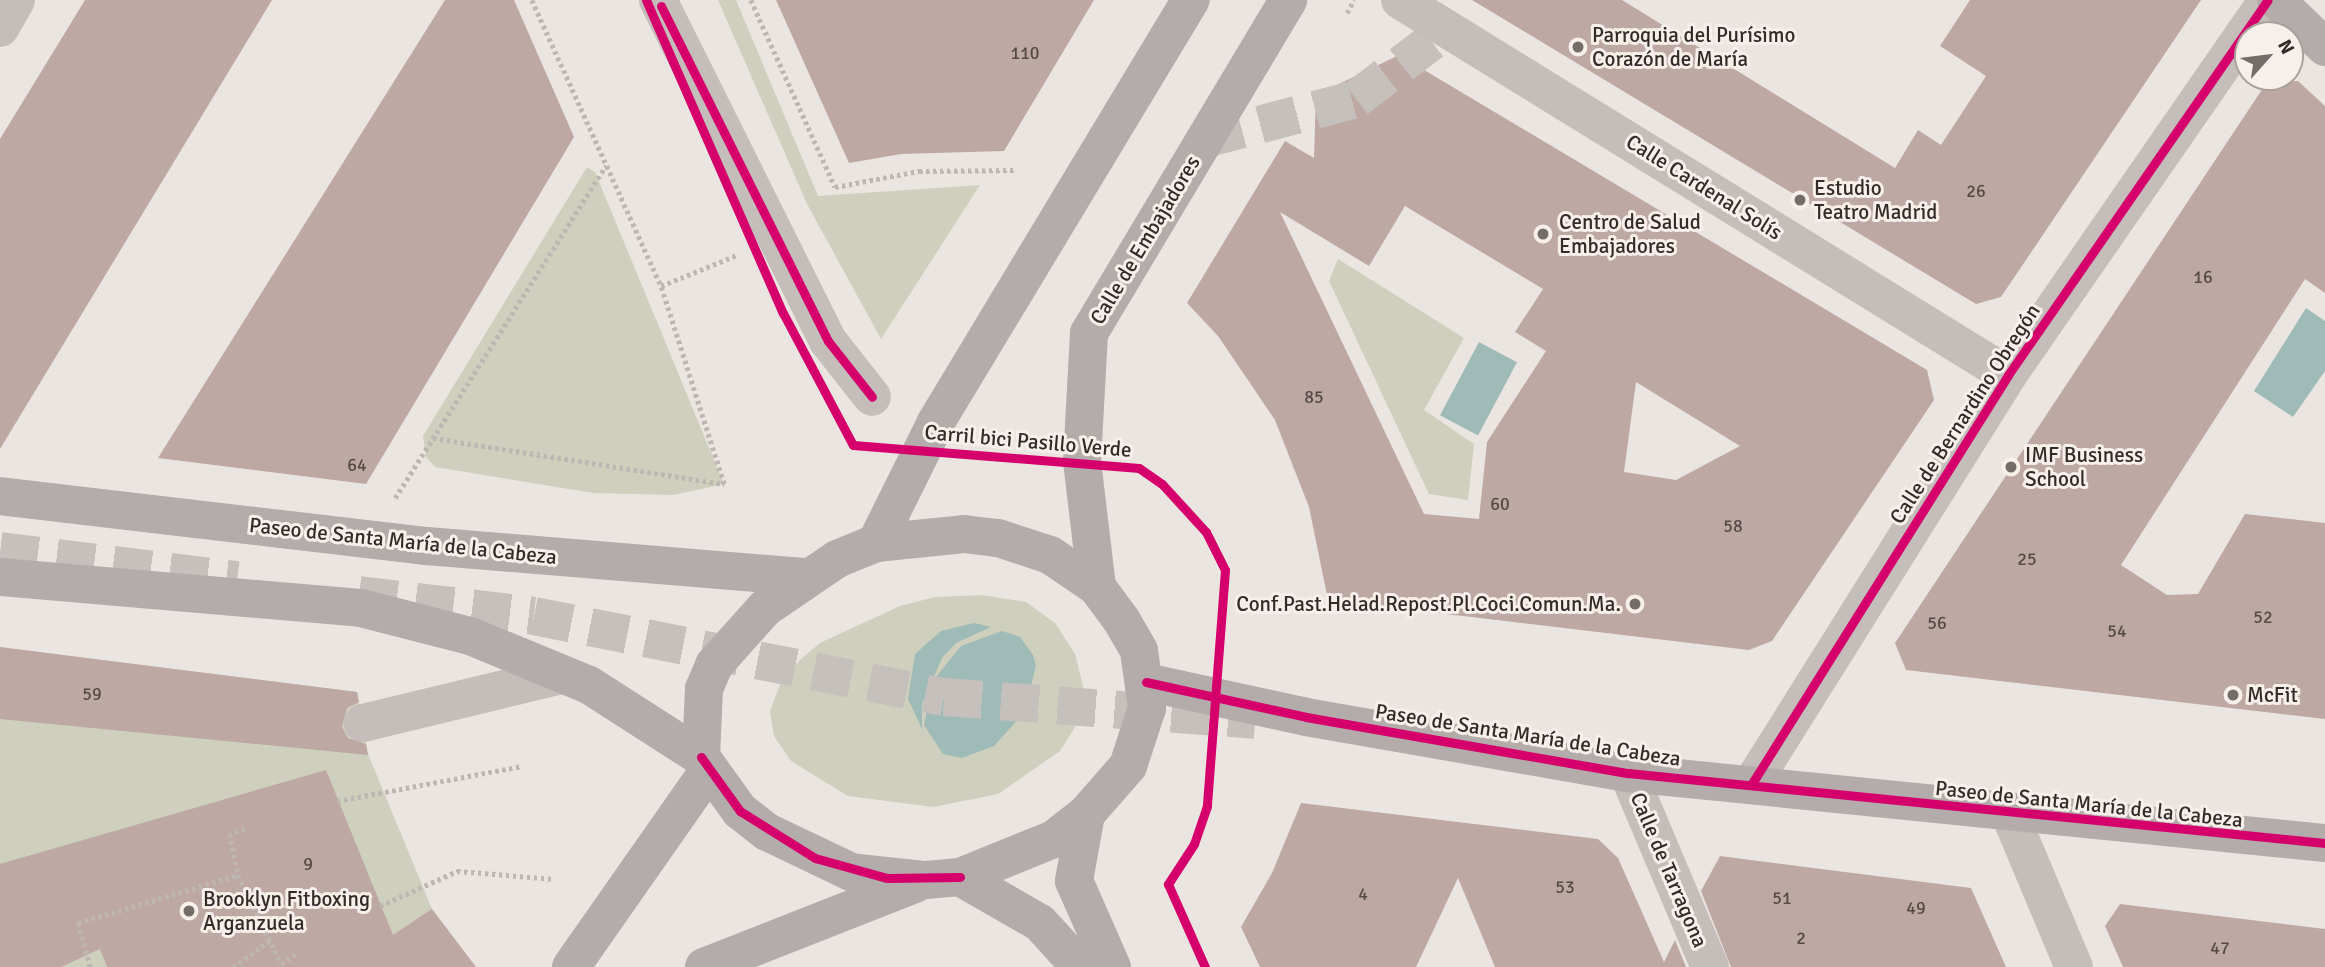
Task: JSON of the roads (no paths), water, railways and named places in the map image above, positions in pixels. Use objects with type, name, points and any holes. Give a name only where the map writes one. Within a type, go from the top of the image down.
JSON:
[{"type":"main road","points":[[876,543],[931,431],[1191,0]]},
{"type":"main road","name":"Calle de Embajadores","points":[[1097,587],[1082,462],[1089,332],[1288,0]]},
{"type":"main road","points":[[2276,0],[2325,47]]},
{"type":"main road","name":"Paseo de Santa María de la Cabeza","points":[[0,496],[428,546],[807,577]]},
{"type":"main road","points":[[571,967],[704,764],[704,689],[714,666],[747,623],[807,577],[876,543],[964,534],[999,538],[1050,555],[1097,587],[1139,651],[1146,682],[1147,708],[1138,746],[1114,784],[1086,814],[1032,851],[942,879],[704,967]]},
{"type":"main road","points":[[0,577],[361,608],[470,636],[589,685],[704,764],[740,811],[790,846],[850,872],[942,879],[1040,923],[1080,967]]},
{"type":"main road","name":"Paseo de Santa María de la Cabeza","points":[[1146,682],[1306,717],[1628,773],[2010,815],[2325,844]]},
{"type":"main road","points":[[1086,814],[1074,881],[1112,967]]},
{"type":"street","points":[[0,28],[16,0]]},
{"type":"street","points":[[658,0],[828,341],[872,397]]},
{"type":"street","name":"Calle Cardenal Solís","points":[[1400,0],[2008,375]]},
{"type":"street","name":"Calle de Bernardino Obregón","points":[[1751,785],[2008,375],[2267,0]]},
{"type":"street","points":[[363,723],[562,675]]},
{"type":"street","name":"Calle de Tarragona","points":[[1628,773],[1710,967]]},
{"type":"street","points":[[2010,815],[2074,967]]},
{"type":"water","points":[[2306,308],[2325,321],[2325,371],[2293,417],[2254,391]]},
{"type":"water","points":[[1479,342],[1517,362],[1478,435],[1440,415]]},
{"type":"water","points":[[974,623],[991,627],[956,643],[942,658],[922,704],[922,729],[908,699],[915,654],[941,631]]},
{"type":"water","points":[[1002,631],[1020,637],[1033,655],[1036,666],[1024,713],[994,746],[962,758],[943,754],[924,725],[932,682],[961,646]]},
{"type":"tunnel","points":[[1205,139],[1356,99],[1448,29]]},
{"type":"tunnel","points":[[0,551],[237,580]]},
{"type":"tunnel","points":[[359,595],[534,616],[944,697],[1255,720]]},
{"type":"place","name":"Parroquia del Purísimo Corazón de María","points":[[1578,47]]},
{"type":"place","name":"Estudio Teatro Madrid","points":[[1800,200]]},
{"type":"place","name":"Centro de Salud Embajadores","points":[[1543,234]]},
{"type":"place","name":"IMF Business School","points":[[2011,467]]},
{"type":"place","name":"Conf.Past.Helad.Repost.Pl.Coci.Comun.Ma.","points":[[1635,604]]},
{"type":"place","name":"McFit","points":[[2233,695]]},
{"type":"place","name":"Brooklyn Fitboxing Arganzuela","points":[[189,911]]}]
